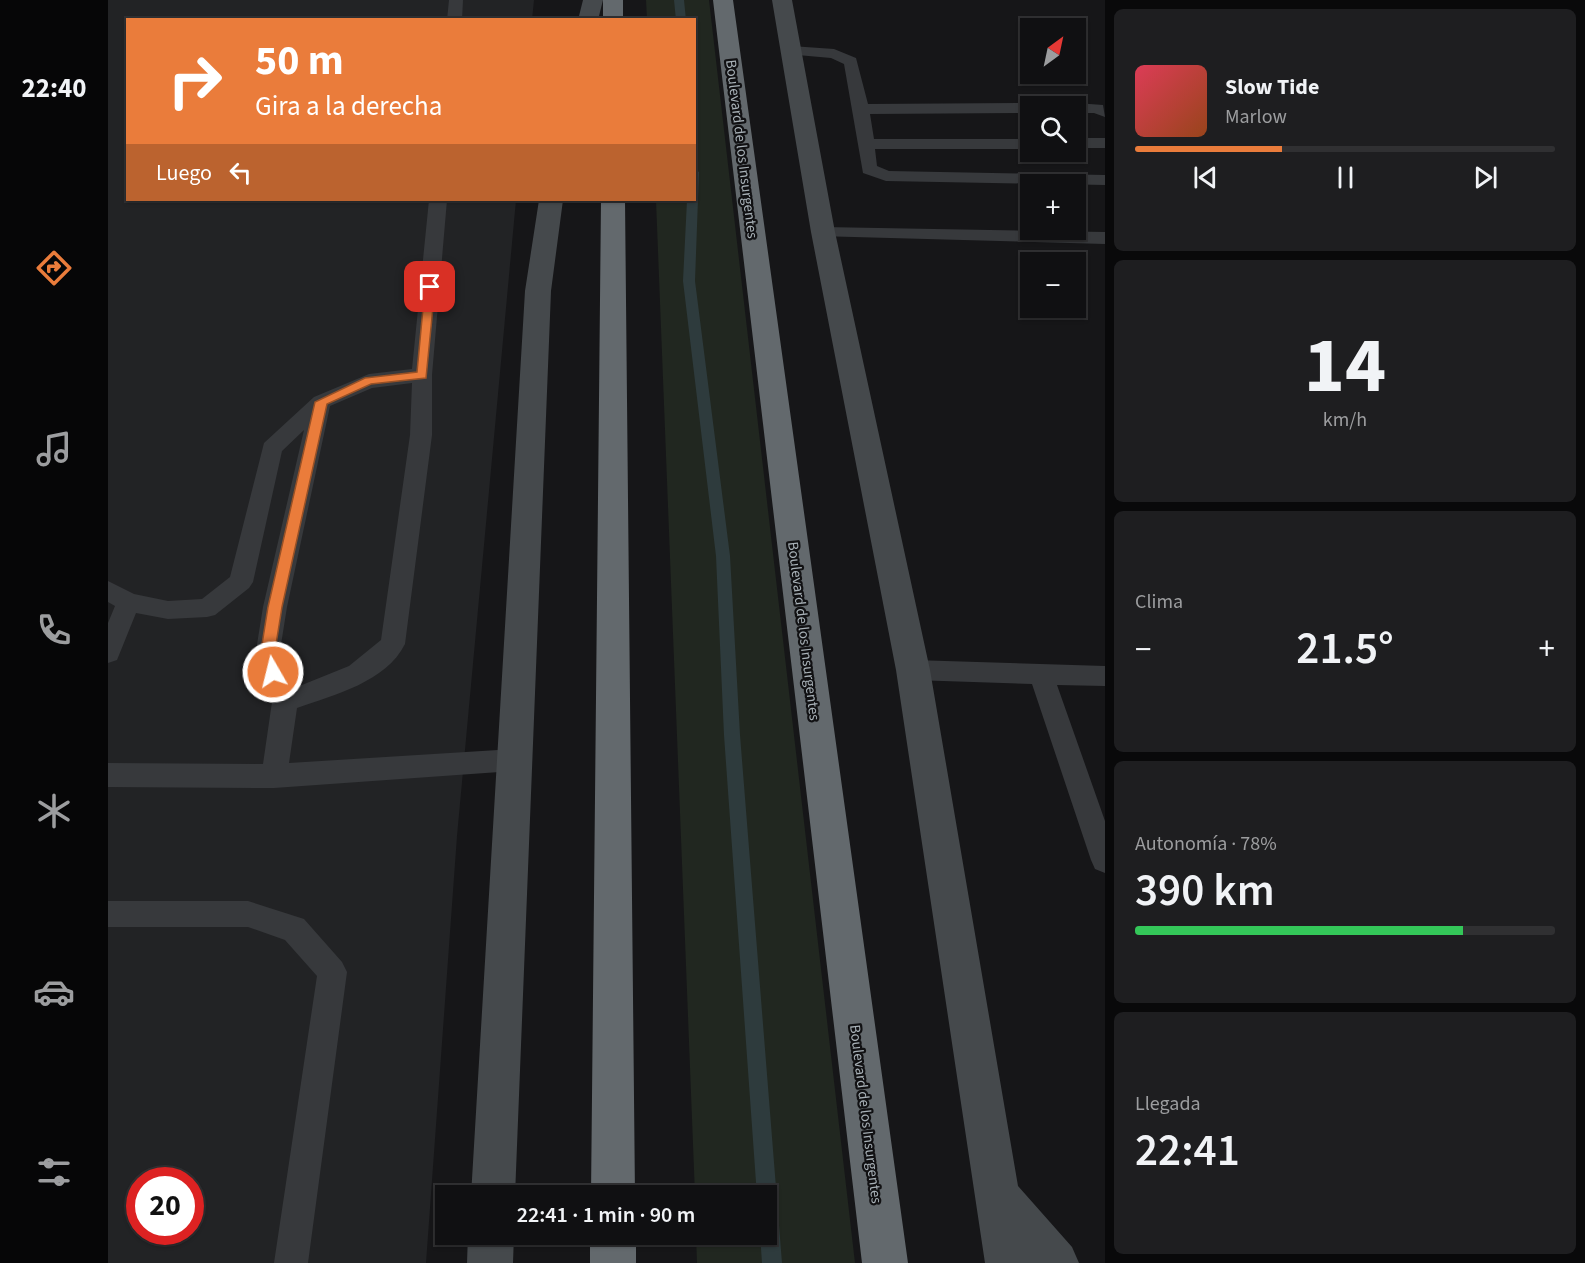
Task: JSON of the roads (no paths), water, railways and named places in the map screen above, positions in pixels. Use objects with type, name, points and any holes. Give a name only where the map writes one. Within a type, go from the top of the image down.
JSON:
[{"type":"highway","points":[[613,0],[613,18]]},
{"type":"highway","name":"Boulevard de los Insurgentes","points":[[723,0],[885,1263]]},
{"type":"highway","points":[[613,201],[613,1185]]},
{"type":"highway","points":[[613,1245],[613,1263]]},
{"type":"street","points":[[588,18],[593,0]]},
{"type":"street","points":[[782,0],[823,232],[913,670],[995,1194],[1008,1263]]},
{"type":"street","points":[[494,1185],[538,291],[551,201]]},
{"type":"street","points":[[995,1194],[1056,1263]]},
{"type":"street","points":[[490,1263],[491,1245]]},
{"type":"lane","points":[[454,18],[456,0]]},
{"type":"lane","points":[[791,51],[834,54],[850,61],[861,109],[869,169],[886,176],[1105,180]]},
{"type":"lane","points":[[861,109],[1020,108]]},
{"type":"lane","points":[[1086,108],[1097,108],[1105,112]]},
{"type":"lane","points":[[1086,143],[1105,143]]},
{"type":"lane","points":[[866,144],[1020,144]]},
{"type":"lane","points":[[285,702],[354,675],[380,662],[393,644],[421,435],[422,375],[438,201]]},
{"type":"lane","points":[[823,232],[1105,238]]},
{"type":"lane","points":[[108,653],[118,596],[168,610],[207,608],[241,582],[272,448],[321,402],[369,381],[422,375]]},
{"type":"lane","points":[[274,776],[285,702],[267,657],[275,607],[321,402]]},
{"type":"lane","points":[[913,670],[1105,676]]},
{"type":"lane","points":[[1041,675],[1105,860]]},
{"type":"lane","points":[[108,775],[274,776],[514,760]]},
{"type":"lane","points":[[108,914],[248,914],[294,929],[332,972],[291,1263]]},
{"type":"waterway","points":[[679,0],[681,18]]},
{"type":"waterway","points":[[693,201],[689,281],[723,556],[732,735],[772,1263]]}]
